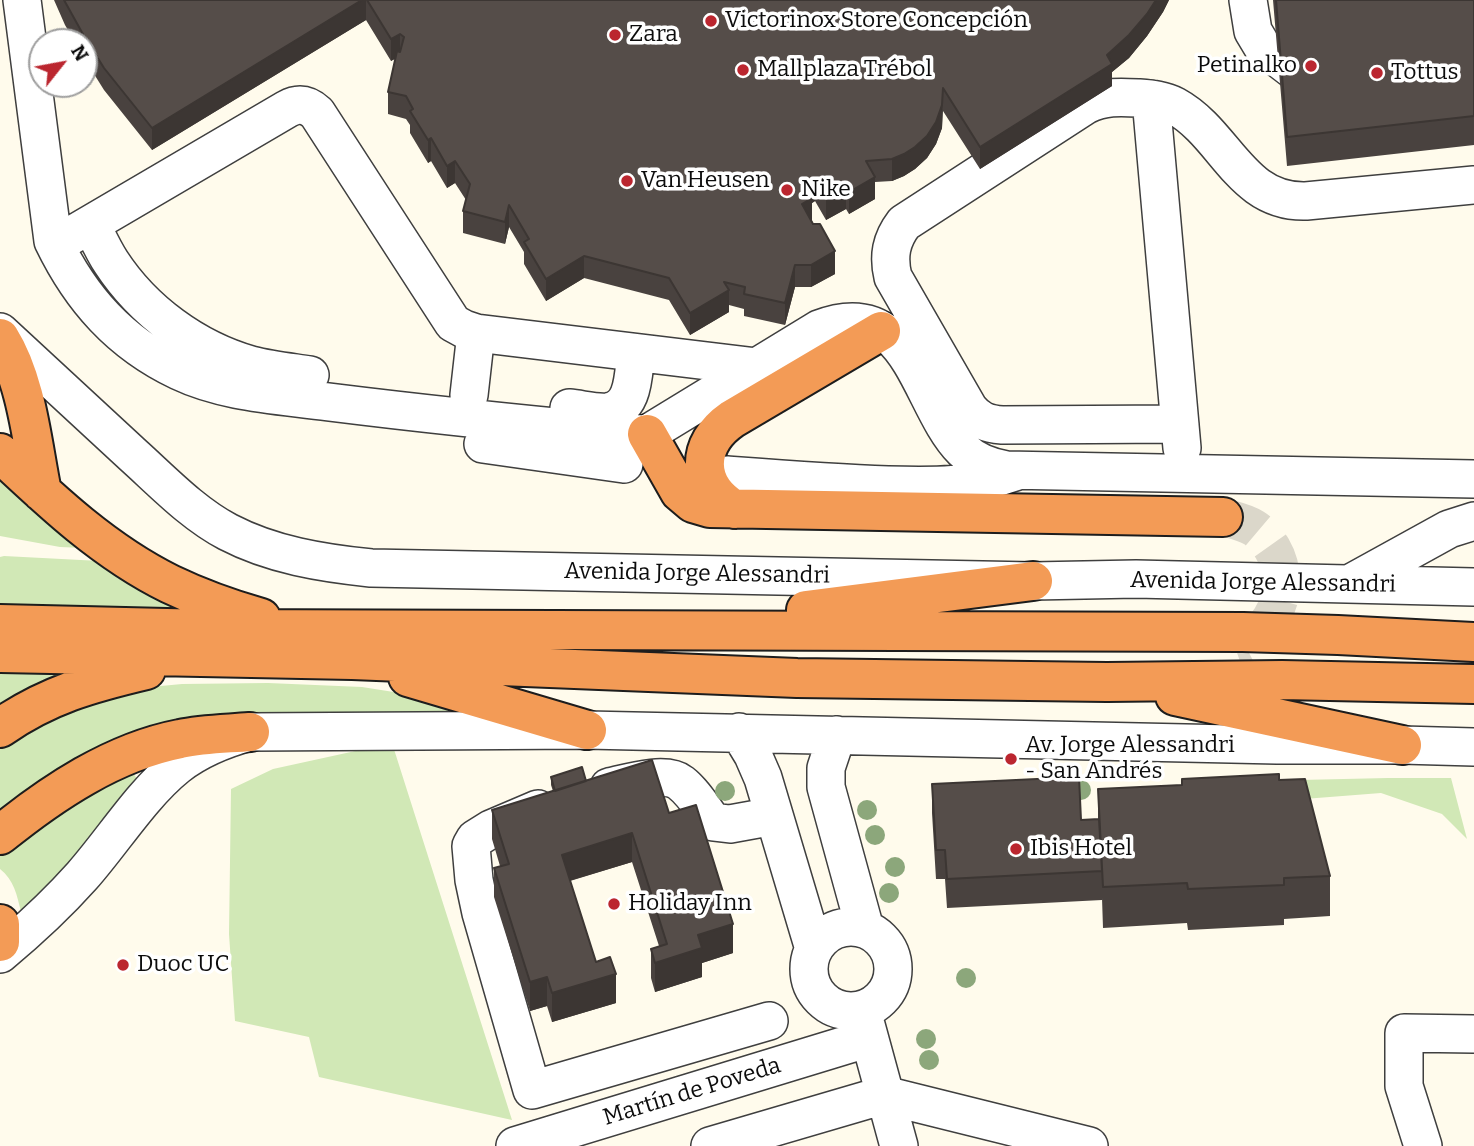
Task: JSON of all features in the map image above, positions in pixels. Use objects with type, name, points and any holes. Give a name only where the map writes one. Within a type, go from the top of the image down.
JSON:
[{"type":"highway","points":[[881,331],[732,419],[713,435],[705,454],[706,476],[719,498],[731,492],[1223,517]]},
{"type":"highway","points":[[0,338],[18,376],[42,492]]},
{"type":"highway","points":[[647,434],[674,484],[685,498],[702,507],[731,492]]},
{"type":"highway","points":[[0,453],[105,544],[170,584],[216,603],[300,629]]},
{"type":"highway","points":[[655,629],[1033,580]]},
{"type":"highway","points":[[0,624],[208,629],[1242,632],[1474,642]]},
{"type":"highway","points":[[797,678],[888,662],[943,656],[1223,651]]},
{"type":"highway","points":[[0,653],[352,660],[797,678],[1107,682],[1282,680],[1474,684]]},
{"type":"highway","points":[[0,728],[73,689],[139,672],[214,658]]},
{"type":"highway","points":[[352,660],[587,730]]},
{"type":"highway","points":[[1107,682],[1402,745]]},
{"type":"highway","points":[[0,835],[50,798],[123,757],[181,738],[250,732]]},
{"type":"highway","points":[[0,924],[0,942]]},
{"type":"street","points":[[22,0],[53,241],[84,295],[128,340],[180,372],[209,383],[239,390],[417,413],[647,434],[808,335],[832,324],[859,323],[881,331],[895,341],[906,353],[948,430],[962,449],[993,468],[1474,479]]},
{"type":"street","points":[[1248,0],[1253,31],[1262,46],[1339,106],[1347,109]]},
{"type":"street","points":[[1180,424],[992,425],[983,422],[970,409],[893,277],[892,246],[896,233],[904,223],[1086,105],[1117,96],[1150,99],[1173,105],[1203,128],[1255,185],[1267,194],[1293,202],[1474,185]]},
{"type":"street","points":[[1150,99],[1185,474]]},
{"type":"street","points":[[55,245],[294,105],[302,104],[317,113],[453,323],[476,333],[757,367]]},
{"type":"street","points":[[91,224],[110,261],[149,307],[197,342],[250,365],[279,371],[606,412],[622,405],[628,398],[636,353]]},
{"type":"street","name":"Avenida Jorge Alessandri","points":[[0,332],[202,515],[250,542],[316,562],[371,568],[1033,580],[1136,579],[1474,587]]},
{"type":"street","points":[[469,395],[476,333]]},
{"type":"street","points":[[417,413],[433,426],[464,440],[624,464]]},
{"type":"street","points":[[731,492],[850,484],[965,484],[1019,470]]},
{"type":"street","points":[[1348,585],[1449,529],[1474,521]]},
{"type":"street","points":[[0,954],[57,903],[177,766],[211,745],[250,732],[587,730],[1277,746],[1474,747]]},
{"type":"street","points":[[738,732],[759,766],[814,949]]},
{"type":"street","points":[[838,735],[826,768],[826,787],[865,929]]},
{"type":"street","points":[[769,1021],[532,1090],[481,913],[471,846],[475,839],[491,829],[572,797],[606,787],[663,777],[678,780],[713,822],[730,824],[774,816]]},
{"type":"street","points":[[865,1024],[872,1006],[891,982],[893,961],[880,937],[865,929],[835,929],[819,941],[814,949],[809,972],[812,984],[818,995],[827,1003],[850,1011],[865,1024],[899,1146]]},
{"type":"street","name":"Martín de Poveda","points":[[515,1146],[865,1024]]},
{"type":"street","points":[[1423,1146],[1404,1086],[1404,1032],[1474,1034]]},
{"type":"street","points":[[710,1146],[884,1095],[1089,1146]]},
{"type":"green space","points":[[0,472],[84,548],[60,547],[0,536]]},
{"type":"green space","points":[[0,557],[100,561],[182,611],[0,607]]},
{"type":"green space","points":[[0,663],[86,663],[31,689],[0,708]]},
{"type":"green space","points":[[268,683],[362,687],[457,702],[448,711],[440,714],[294,717],[0,819],[0,743],[16,731],[129,689],[182,684]]},
{"type":"green space","points":[[392,743],[512,1120],[319,1077],[309,1037],[235,1021],[229,934],[231,789],[273,769]]},
{"type":"green space","points":[[128,765],[139,782],[69,867],[21,912],[12,883],[0,869],[0,850]]},
{"type":"green space","points":[[1451,778],[1467,839],[1442,814],[1381,793],[1304,799],[1299,780]]},
{"type":"building","points":[[64,0],[362,0],[152,128],[98,58],[98,28],[80,28]]},
{"type":"building","points":[[367,0],[1156,0],[1129,35],[1107,55],[1112,64],[980,147],[943,88],[942,105],[927,136],[915,147],[892,159],[866,161],[875,177],[849,192],[846,186],[826,198],[815,179],[804,185],[812,198],[802,204],[813,224],[820,224],[835,251],[811,265],[795,265],[785,303],[744,294],[745,287],[724,282],[729,290],[690,313],[669,278],[584,256],[546,279],[524,242],[529,239],[509,205],[505,222],[463,211],[470,184],[455,161],[447,166],[431,138],[428,140],[410,111],[413,109],[406,96],[388,92],[397,51],[400,52],[404,37],[400,34],[391,39]]},
{"type":"building","name":"Tottus","points":[[1276,0],[1474,0],[1474,116],[1287,137]]},
{"type":"building","points":[[652,760],[669,813],[696,805],[733,924],[698,935],[702,948],[655,963],[651,949],[667,944],[632,833],[562,855],[596,962],[610,957],[616,974],[552,993],[547,977],[530,982],[494,868],[509,864],[492,810]]},
{"type":"building","points":[[582,767],[586,781],[555,791],[551,777]]},
{"type":"building","points":[[1279,774],[1279,780],[1305,779],[1330,876],[1284,878],[1284,885],[1188,889],[1187,883],[1103,887],[1098,789],[1182,785],[1182,779]]},
{"type":"building","points":[[1079,777],[1081,820],[1099,819],[1102,871],[947,879],[945,850],[936,850],[932,784]]},
{"type":"tunnel","points":[[1223,517],[1247,524],[1262,535],[1272,548],[1281,578],[1281,592],[1270,620],[1261,631],[1235,647]]},
{"type":"place","name":"Victorinox Store Concepción","points":[[711,21]]},
{"type":"place","name":"Zara","points":[[615,35]]},
{"type":"place","name":"Petinalko","points":[[1311,66]]},
{"type":"place","name":"Mallplaza Trébol","points":[[743,70]]},
{"type":"place","name":"Tottus","points":[[1377,73]]},
{"type":"place","name":"Van Heusen","points":[[627,181]]},
{"type":"place","name":"Nike","points":[[787,190]]},
{"type":"place","name":"Av. Jorge Alessandri - San Andrés","points":[[1011,759]]},
{"type":"place","name":"Ibis Hotel","points":[[1016,849]]},
{"type":"place","name":"Holiday Inn","points":[[614,904]]},
{"type":"place","name":"Duoc UC","points":[[123,965]]}]
